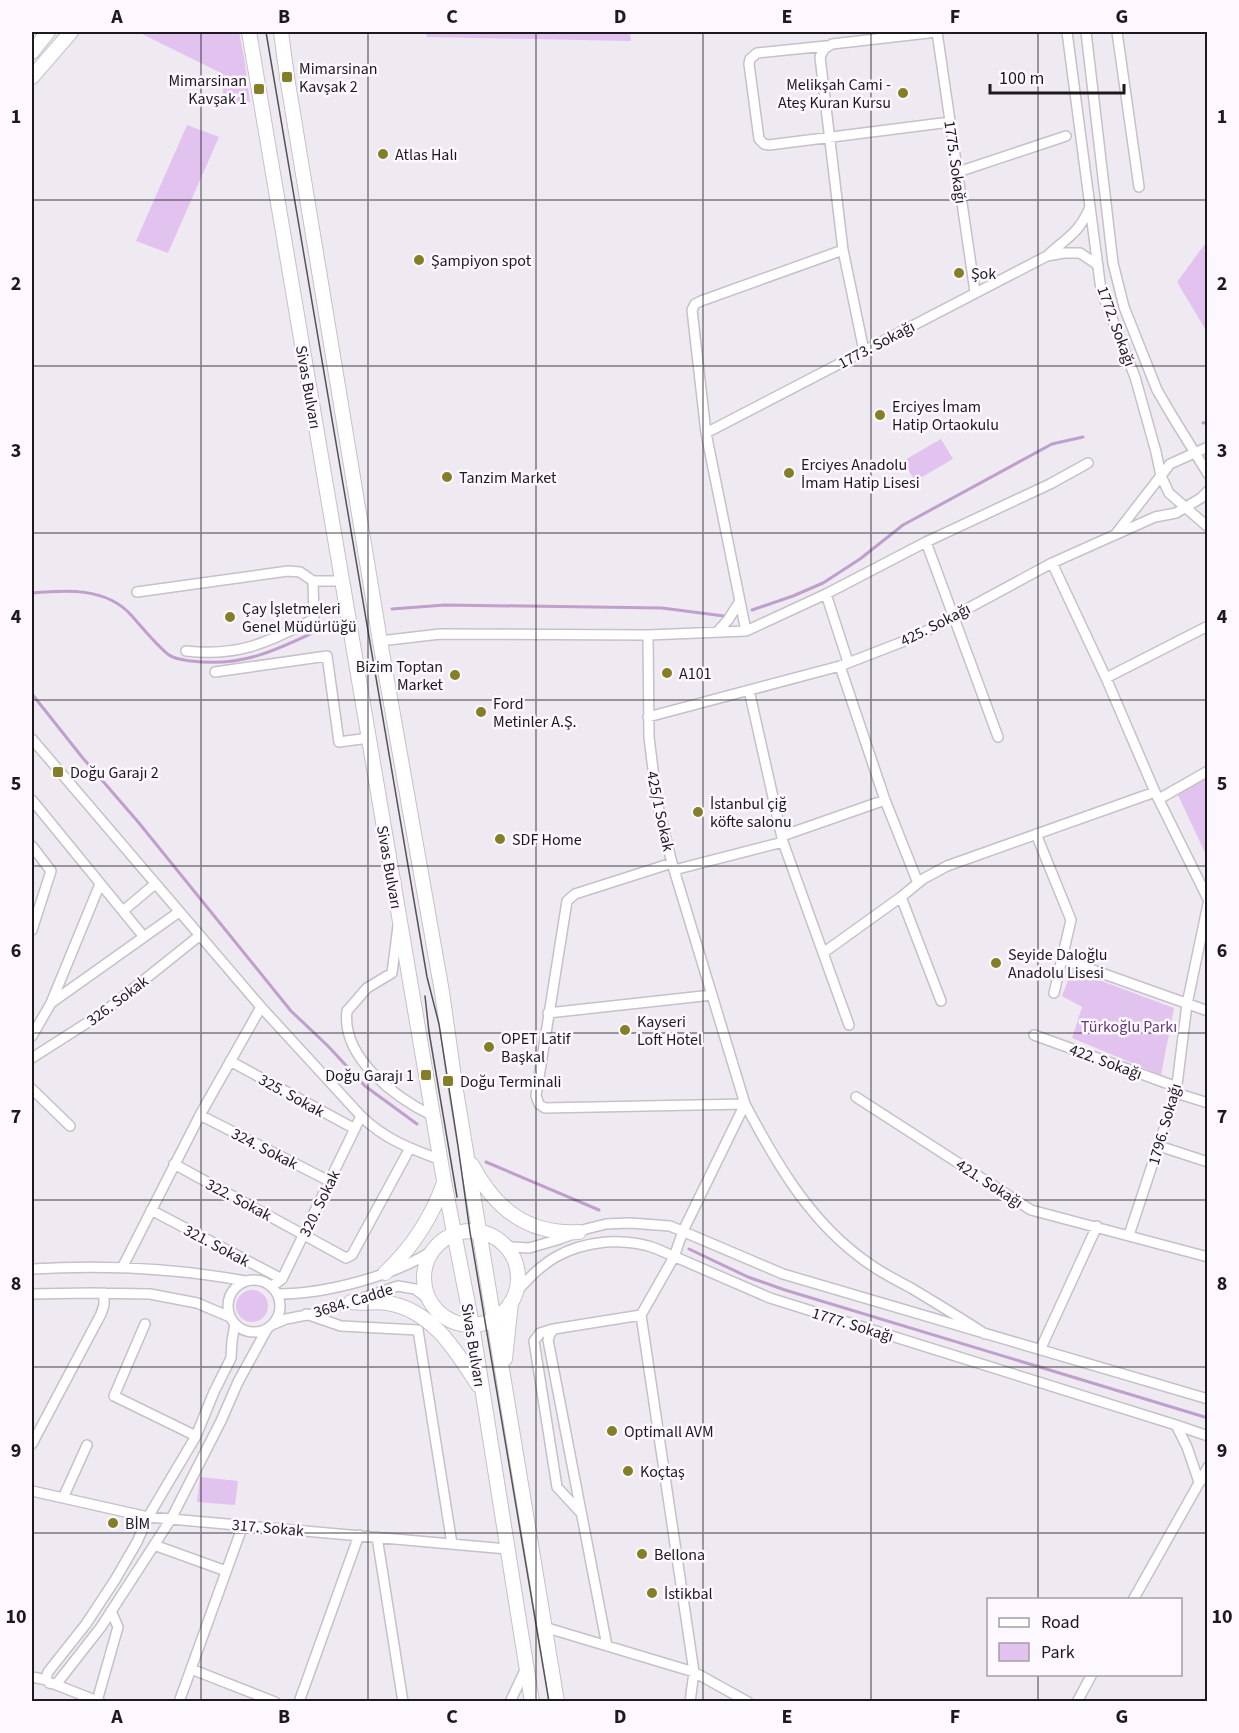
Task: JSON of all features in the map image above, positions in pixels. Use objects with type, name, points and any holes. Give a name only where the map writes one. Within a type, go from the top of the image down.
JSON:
[{"type":"highway","points":[[32,51],[48,32]]},
{"type":"highway","points":[[32,77],[71,32]]},
{"type":"highway","name":"Sivas Bulvarı","points":[[249,32],[444,1181],[472,1325],[532,1701]]},
{"type":"highway","name":"Sivas Bulvarı","points":[[281,32],[380,641],[442,992],[456,1091],[557,1701]]},
{"type":"highway","points":[[468,1158],[489,1193],[515,1217],[550,1231],[579,1232]]},
{"type":"highway","points":[[385,1273],[407,1251],[423,1228],[436,1204],[444,1181]]},
{"type":"highway","points":[[503,1379],[513,1298],[517,1286],[517,1270],[512,1255],[501,1242],[487,1234],[470,1232],[447,1238],[430,1256],[425,1271],[425,1287],[436,1309],[448,1319],[472,1325],[479,1324],[501,1314],[513,1298]]},
{"type":"highway","points":[[351,1302],[394,1305],[426,1320],[451,1344],[482,1392]]},
{"type":"street","points":[[937,32],[757,53],[752,56],[749,64],[759,139],[770,146],[950,122]]},
{"type":"street","name":"1775. Sokağı","points":[[937,32],[975,292]]},
{"type":"street","name":"1772. Sokağı","points":[[1067,32],[1101,290],[1135,377],[1161,476],[1169,493],[1208,528]]},
{"type":"street","points":[[1086,36],[1091,32]]},
{"type":"street","points":[[1117,32],[1139,188]]},
{"type":"street","name":"1772. Sokağı","points":[[1086,36],[1113,263],[1124,307],[1157,390],[1208,474]]},
{"type":"street","points":[[826,46],[820,57],[843,250],[864,351]]},
{"type":"street","points":[[958,172],[1066,136]]},
{"type":"street","name":"1773. Sokağı","points":[[706,434],[1047,256],[1075,233],[1090,207]]},
{"type":"street","points":[[746,631],[706,434],[691,313],[695,304],[843,250]]},
{"type":"street","name":"1773. Sokağı","points":[[1047,256],[1080,253],[1098,265]]},
{"type":"street","name":"425. Sokağı","points":[[1113,537],[1170,464],[1208,447]]},
{"type":"street","points":[[380,641],[440,634],[648,634],[746,631],[1050,484],[1088,463]]},
{"type":"street","name":"425. Sokağı","points":[[648,717],[844,664],[915,637],[1052,563],[1155,517],[1176,513],[1201,498],[1208,491]]},
{"type":"street","points":[[926,542],[998,737]]},
{"type":"street","points":[[1052,563],[1106,678],[1157,796],[1208,899]]},
{"type":"street","points":[[136,592],[288,571],[300,572],[313,581],[342,581]]},
{"type":"street","points":[[186,651],[224,652],[252,647],[266,643],[314,619],[313,581]]},
{"type":"street","points":[[826,594],[844,664],[885,800],[918,884]]},
{"type":"street","points":[[717,632],[740,601]]},
{"type":"street","points":[[1106,678],[1208,626]]},
{"type":"street","name":"425/1 Sokak","points":[[648,634],[650,757],[662,828],[745,1104],[787,1178],[814,1212],[846,1246],[871,1265],[985,1334]]},
{"type":"street","points":[[215,672],[327,656],[339,742],[369,738]]},
{"type":"street","points":[[749,690],[782,839],[849,1025]]},
{"type":"street","points":[[32,739],[261,1007],[361,1116],[382,1134],[441,1160]]},
{"type":"street","points":[[823,953],[935,872],[953,863],[1157,796],[1208,771]]},
{"type":"street","points":[[32,800],[144,937]]},
{"type":"street","points":[[690,1701],[694,1671],[641,1315],[674,1257],[683,1231],[745,1104],[545,1108],[542,1106],[536,1096],[566,905],[569,898],[575,894],[673,866],[782,839],[885,800]]},
{"type":"street","points":[[1036,834],[1071,920],[1054,993]]},
{"type":"street","points":[[32,846],[51,871],[32,930]]},
{"type":"street","points":[[32,1036],[51,1003],[100,884]]},
{"type":"street","points":[[123,911],[155,884]]},
{"type":"street","points":[[901,897],[941,1001]]},
{"type":"street","name":"1796. Sokağı","points":[[1129,1235],[1177,1090],[1187,1004],[1208,904]]},
{"type":"street","points":[[51,1003],[179,912]]},
{"type":"street","points":[[399,917],[392,973],[367,988],[347,1011],[347,1031],[361,1057],[386,1085],[407,1102],[433,1116]]},
{"type":"street","name":"326. Sokak","points":[[32,1058],[104,1012],[200,936]]},
{"type":"street","points":[[1062,959],[1208,1011]]},
{"type":"street","points":[[548,1013],[712,995]]},
{"type":"street","points":[[122,1268],[200,1114],[261,1007]]},
{"type":"street","name":"422. Sokağı","points":[[1034,1035],[1208,1103]]},
{"type":"street","name":"325. Sokak","points":[[230,1060],[355,1129]]},
{"type":"street","points":[[32,1089],[70,1126]]},
{"type":"street","name":"421. Sokağı","points":[[856,1097],[1031,1210],[1208,1257]]},
{"type":"street","name":"324. Sokak","points":[[200,1114],[329,1181]]},
{"type":"street","name":"320. Sokak","points":[[275,1290],[361,1116]]},
{"type":"street","points":[[1160,1146],[1208,1162]]},
{"type":"street","name":"322. Sokak","points":[[174,1164],[346,1258],[351,1257],[410,1148]]},
{"type":"street","name":"321. Sokak","points":[[151,1210],[282,1279]]},
{"type":"street","name":"1777. Sokağı","points":[[501,1242],[512,1247],[529,1248],[606,1224],[630,1222],[670,1226],[783,1274],[1208,1399]]},
{"type":"street","points":[[1040,1350],[1097,1226]]},
{"type":"street","name":"1777. Sokağı","points":[[513,1298],[530,1276],[549,1261],[570,1249],[586,1244],[619,1241],[638,1243],[770,1298],[1208,1436]]},
{"type":"street","name":"3684. Cadde","points":[[275,1290],[294,1294],[350,1284],[409,1264],[435,1249]]},
{"type":"street","points":[[32,1269],[122,1268],[245,1281]]},
{"type":"street","points":[[254,1279],[262,1280],[275,1290],[281,1307],[279,1316],[270,1326],[238,1382],[221,1421],[171,1519],[101,1627],[58,1682],[51,1682],[46,1678],[48,1672],[86,1624],[115,1580],[137,1542],[148,1517],[196,1436],[231,1358],[233,1320],[228,1308],[228,1300],[232,1292],[238,1285],[254,1279]]},
{"type":"street","name":"3684. Cadde","points":[[270,1326],[402,1286],[415,1289],[430,1299]]},
{"type":"street","points":[[32,1444],[101,1314],[104,1293]]},
{"type":"street","points":[[32,1294],[150,1294],[197,1303],[233,1320],[242,1329],[250,1332],[259,1332],[270,1326]]},
{"type":"street","points":[[306,1314],[341,1326],[418,1330],[452,1544]]},
{"type":"street","points":[[581,1513],[557,1487],[534,1341],[540,1333],[554,1329],[641,1315]]},
{"type":"street","points":[[145,1324],[114,1396],[196,1436]]},
{"type":"street","points":[[554,1329],[548,1340],[607,1646]]},
{"type":"street","points":[[1192,1395],[1208,1391]]},
{"type":"street","points":[[1176,1425],[1203,1479]]},
{"type":"street","points":[[63,1498],[87,1445]]},
{"type":"street","points":[[1134,1598],[1208,1467]]},
{"type":"street","name":"317. Sokak","points":[[32,1491],[148,1517],[507,1549]]},
{"type":"street","points":[[179,1701],[243,1525]]},
{"type":"street","points":[[299,1701],[359,1535]]},
{"type":"street","points":[[377,1537],[403,1701]]},
{"type":"street","points":[[154,1545],[226,1571]]},
{"type":"street","points":[[32,1677],[99,1701],[118,1627],[111,1611]]},
{"type":"street","points":[[544,1627],[694,1671],[748,1701]]},
{"type":"street","points":[[510,1701],[526,1667]]},
{"type":"street","points":[[191,1669],[275,1701]]},
{"type":"street","points":[[1077,1701],[1091,1676]]},
{"type":"green space","points":[[138,32],[239,32],[250,102],[235,103],[223,95],[223,74]]},
{"type":"green space","points":[[426,32],[630,32],[631,41],[427,37]]},
{"type":"green space","points":[[187,125],[219,137],[168,253],[136,241]]},
{"type":"green space","points":[[1207,241],[1207,332],[1177,282]]},
{"type":"green space","points":[[941,439],[953,459],[915,481],[903,461]]},
{"type":"green space","points":[[1207,774],[1207,857],[1177,793]]},
{"type":"green space","name":"Türkoğlu Parkı","points":[[1072,970],[1174,1008],[1161,1075],[1072,1038],[1082,1007],[1062,996]]},
{"type":"green space","points":[[252,1290],[263,1295],[268,1306],[263,1317],[252,1322],[241,1317],[236,1306],[241,1295]]},
{"type":"green space","points":[[200,1477],[238,1481],[235,1505],[197,1502]]},
{"type":"waterway","points":[[1203,423],[1208,422]]},
{"type":"waterway","points":[[752,610],[823,583],[860,559],[903,525],[1052,444],[1083,437]]},
{"type":"waterway","points":[[32,593],[71,591],[110,599],[131,615],[169,655],[191,661],[228,662],[245,659],[278,649],[327,626]]},
{"type":"waterway","points":[[392,609],[445,605],[662,608],[724,616]]},
{"type":"waterway","points":[[32,694],[291,1011],[365,1086],[417,1124]]},
{"type":"waterway","points":[[486,1162],[599,1210]]},
{"type":"waterway","points":[[689,1249],[748,1277],[785,1290],[1208,1418]]},
{"type":"tram line","points":[[266,32],[427,977],[439,1024],[470,1232],[549,1702]]},
{"type":"tram line","points":[[425,996],[457,1197]]},
{"type":"place","name":"Mimarsinan Kavşak 2","points":[[287,77]]},
{"type":"place","name":"Mimarsinan Kavşak 1","points":[[259,89]]},
{"type":"place","name":"Melikşah Cami - Ateş Kuran Kursu","points":[[903,93]]},
{"type":"place","name":"Atlas Halı","points":[[383,154]]},
{"type":"place","name":"Şampiyon spot","points":[[419,260]]},
{"type":"place","name":"Şok","points":[[959,273]]},
{"type":"place","name":"Erciyes İmam Hatip Ortaokulu","points":[[880,415]]},
{"type":"place","name":"Erciyes Anadolu İmam Hatip Lisesi","points":[[789,473]]},
{"type":"place","name":"Tanzim Market","points":[[447,477]]},
{"type":"place","name":"Çay İşletmeleri Genel Müdürlüğü","points":[[230,617]]},
{"type":"place","name":"A101","points":[[667,673]]},
{"type":"place","name":"Bizim Toptan Market","points":[[455,675]]},
{"type":"place","name":"Ford Metinler A.Ş.","points":[[481,712]]},
{"type":"place","name":"Doğu Garajı 2","points":[[58,772]]},
{"type":"place","name":"İstanbul çiğ köfte salonu","points":[[698,812]]},
{"type":"place","name":"SDF Home","points":[[500,839]]},
{"type":"place","name":"Seyide Daloğlu Anadolu Lisesi","points":[[996,963]]},
{"type":"place","name":"Kayseri Loft Hotel","points":[[625,1030]]},
{"type":"place","name":"OPET Latif Başkal","points":[[489,1047]]},
{"type":"place","name":"Doğu Garajı 1","points":[[426,1075]]},
{"type":"place","name":"Doğu Terminali","points":[[448,1081]]},
{"type":"place","name":"Optimall AVM","points":[[612,1431]]},
{"type":"place","name":"Koçtaş","points":[[628,1471]]},
{"type":"place","name":"BİM","points":[[113,1523]]},
{"type":"place","name":"Bellona","points":[[642,1554]]},
{"type":"place","name":"İstikbal","points":[[652,1593]]}]
